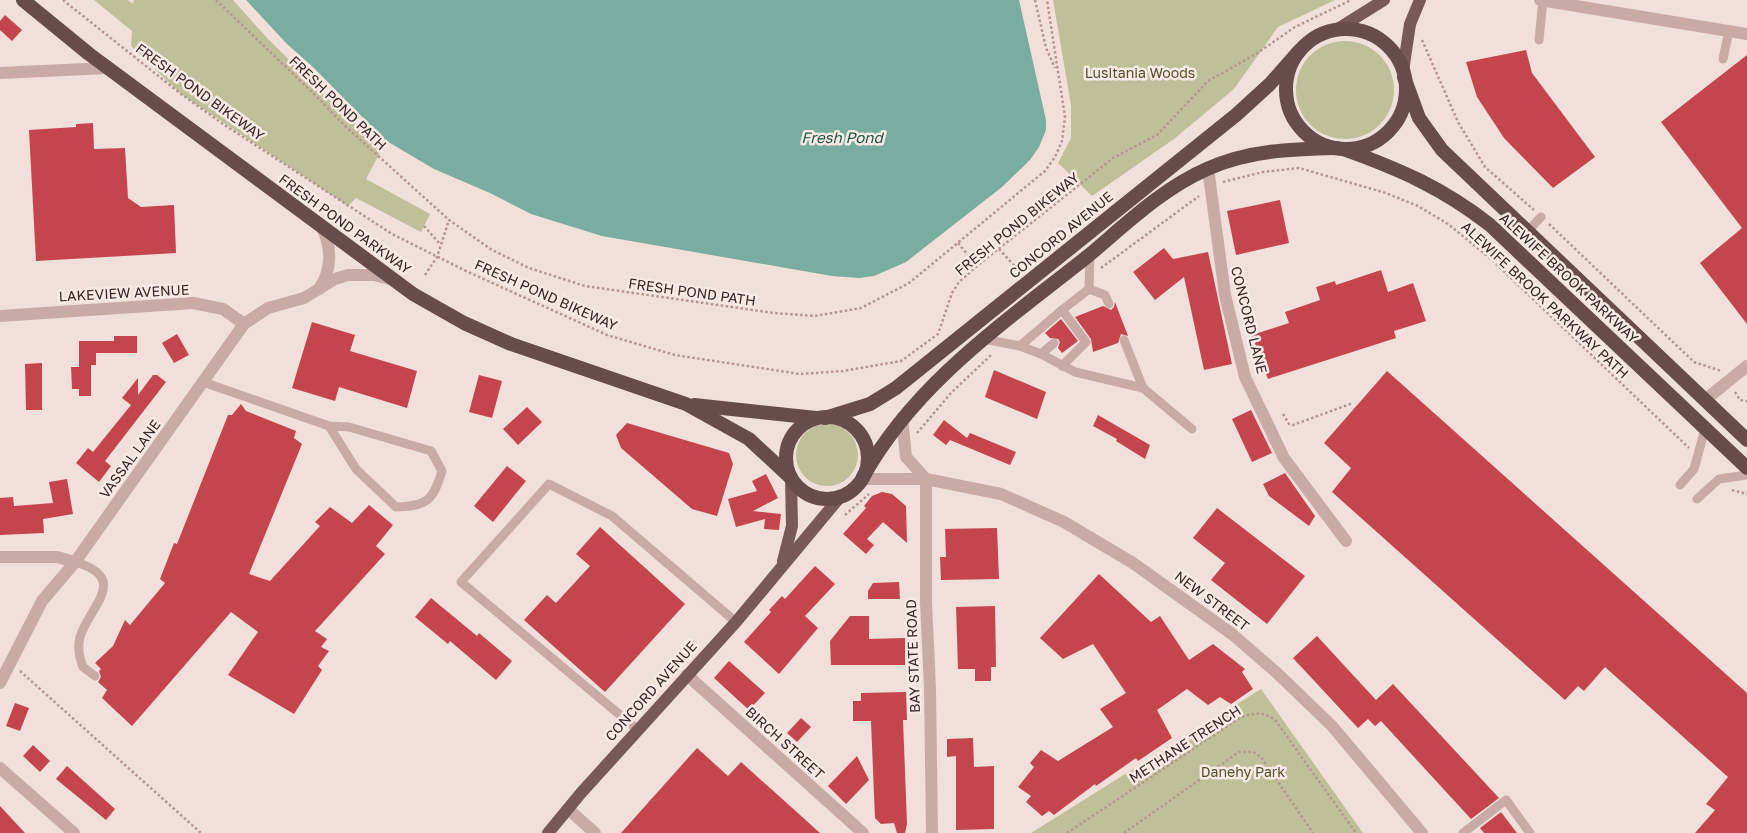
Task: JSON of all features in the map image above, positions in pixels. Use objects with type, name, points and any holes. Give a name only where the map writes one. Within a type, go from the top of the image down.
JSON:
[{"type":"highway","name":"FRESH POND PARKWAY","points":[[23,0],[108,68],[322,228],[390,278],[442,311],[510,344],[686,404],[749,439],[791,478]]},
{"type":"highway","points":[[862,478],[867,456],[861,436],[845,422],[822,418],[802,426],[790,441],[786,460],[791,478],[800,489],[812,496],[826,499],[851,491],[862,478],[882,444],[902,418],[946,372],[983,339],[1160,198],[1208,168],[1241,157],[1267,151],[1340,149],[1368,144],[1389,130],[1400,115],[1404,102],[1404,74],[1392,51],[1375,36],[1359,30],[1336,30],[1316,37],[1299,51],[1292,62],[1286,80],[1286,93],[1290,111],[1299,127],[1319,143],[1340,149]]},
{"type":"highway","name":"CONCORD AVENUE","points":[[822,418],[870,404],[896,388],[1236,115],[1270,84],[1299,51]]},
{"type":"highway","name":"ALEWIFE BROOK PARKWAY","points":[[1404,74],[1416,111],[1432,138],[1527,232],[1747,440]]},
{"type":"highway","name":"ALEWIFE BROOK PARKWAY","points":[[1340,149],[1395,167],[1422,180],[1480,217],[1538,269],[1747,468]]},
{"type":"highway","name":"FRESH POND PARKWAY","points":[[686,404],[822,418]]},
{"type":"main road","points":[[1336,30],[1384,0]]},
{"type":"main road","points":[[1404,74],[1410,24],[1420,0]]},
{"type":"main road","name":"CONCORD AVENUE","points":[[780,570],[791,534],[791,478]]},
{"type":"main road","name":"CONCORD AVENUE","points":[[548,833],[736,622],[840,496]]},
{"type":"street","points":[[1541,0],[1598,5],[1747,34]]},
{"type":"street","points":[[0,73],[108,68]]},
{"type":"street","name":"CONCORD LANE","points":[[1208,168],[1225,295],[1246,377],[1284,458],[1346,541]]},
{"type":"street","points":[[319,290],[326,278],[330,256],[328,242],[322,228]]},
{"type":"street","name":"VASSAL LANE","points":[[0,683],[42,601],[76,562],[244,324],[268,308],[304,298],[335,279],[348,275],[374,275],[390,278]]},
{"type":"street","name":"LAKEVIEW AVENUE","points":[[0,316],[193,303],[223,309],[244,324]]},
{"type":"street","points":[[1705,400],[1747,366]]},
{"type":"street","points":[[902,418],[906,457],[926,479]]},
{"type":"street","name":"NEW STREET","points":[[862,478],[926,479],[1001,494],[1064,522],[1134,563],[1232,634],[1284,680],[1332,726],[1422,833]]},
{"type":"street","name":"BAY STATE ROAD","points":[[926,479],[926,603],[930,688],[932,833]]},
{"type":"street","points":[[0,558],[57,557],[76,562]]},
{"type":"street","name":"BIRCH STREET","points":[[687,676],[863,833]]},
{"type":"street","points":[[0,768],[74,833]]},
{"type":"street","points":[[568,809],[595,833]]},
{"type":"lane","points":[[1538,40],[1541,0]]},
{"type":"lane","points":[[1723,59],[1729,32]]},
{"type":"lane","points":[[1527,232],[1541,217]]},
{"type":"lane","points":[[1090,254],[1090,289]]},
{"type":"lane","points":[[1090,289],[1105,295],[1109,304]]},
{"type":"lane","points":[[1020,346],[1090,289]]},
{"type":"lane","points":[[1062,310],[1071,327],[1086,342],[1062,366]]},
{"type":"lane","points":[[983,339],[1020,346],[1041,354],[1075,372],[1143,388],[1192,429]]},
{"type":"lane","points":[[1124,340],[1143,388]]},
{"type":"lane","points":[[1041,354],[1054,343]]},
{"type":"lane","points":[[203,382],[329,426],[349,426],[431,451],[442,471],[435,493],[417,506],[396,507],[356,469],[329,426]]},
{"type":"lane","points":[[1680,485],[1694,469],[1705,429]]},
{"type":"lane","points":[[1697,499],[1707,488],[1719,480],[1747,475]]},
{"type":"lane","points":[[638,730],[461,582],[549,484],[612,516],[736,622]]},
{"type":"lane","points":[[76,562],[90,566],[100,576],[104,586],[102,598],[81,635],[78,646],[83,667],[95,676]]},
{"type":"lane","points":[[1463,833],[1506,800],[1530,833]]},
{"type":"path","name":"FRESH POND BIKEWAY","points":[[63,0],[181,94],[223,124],[392,234],[437,257],[607,335],[675,355],[800,374],[843,371],[901,361],[938,334],[952,293],[959,282],[977,266],[1113,158],[1156,135],[1208,81],[1256,54],[1295,27],[1351,0]]},
{"type":"path","name":"FRESH POND PATH","points":[[216,0],[344,125],[449,220],[492,250],[529,268],[585,286],[774,313],[815,316],[861,308],[880,300],[910,283],[1045,171],[1055,157],[1062,141],[1065,117],[1047,0]]},
{"type":"path","points":[[1035,0],[1046,48],[1057,73]]},
{"type":"path","points":[[1422,34],[1422,39],[1458,122],[1486,167],[1694,362],[1702,366],[1720,369]]},
{"type":"path","name":"ALEWIFE BROOK PARKWAY PATH","points":[[1219,182],[1282,169],[1299,168],[1320,172],[1386,193],[1418,206],[1448,224],[1498,266],[1691,451]]},
{"type":"path","points":[[425,275],[437,257],[449,220]]},
{"type":"path","points":[[424,226],[440,244]]},
{"type":"path","points":[[958,243],[977,266]]},
{"type":"path","points":[[999,249],[1021,272]]},
{"type":"path","points":[[1740,400],[1747,401]]},
{"type":"path","points":[[1283,414],[1288,424],[1294,425],[1353,403]]},
{"type":"path","points":[[1729,490],[1747,494]]},
{"type":"path","points":[[20,671],[202,833]]},
{"type":"path","name":"METHANE TRENCH","points":[[1067,833],[1241,717],[1254,713],[1266,714],[1275,720],[1356,833]]},
{"type":"path","points":[[1124,833],[1239,752],[1247,750],[1261,757],[1313,833]]},
{"type":"green space","points":[[94,0],[128,0],[133,4],[134,0],[233,0],[268,39],[353,123],[383,147],[366,179],[430,214],[421,232],[356,198],[348,206],[181,94],[131,46],[132,31]]},
{"type":"green space","name":"Lusitania Woods","points":[[1053,0],[1335,0],[1278,27],[1234,89],[1174,139],[1092,196],[1058,163],[1071,138],[1071,105]]},
{"type":"green space","points":[[1345,41],[1364,45],[1380,55],[1390,71],[1394,90],[1390,109],[1380,125],[1364,135],[1345,139],[1326,135],[1310,125],[1300,109],[1296,90],[1300,71],[1310,55],[1326,45]]},
{"type":"green space","points":[[827,424],[844,429],[849,433],[853,438],[858,455],[853,472],[849,477],[844,481],[827,486],[810,481],[805,477],[801,472],[796,455],[801,438],[805,433],[810,429]]},
{"type":"green space","name":"Danehy Park","points":[[1261,689],[1363,833],[1031,833]]},
{"type":"water","name":"Fresh Pond","points":[[246,0],[1019,0],[1046,120],[1046,130],[1039,147],[1030,160],[1002,187],[906,262],[874,276],[859,278],[832,276],[602,236],[531,214],[490,193],[434,169],[385,140],[313,67],[287,44]]},
{"type":"building","points":[[5,15],[22,30],[12,41],[0,30],[0,21]]},
{"type":"building","points":[[1526,50],[1532,73],[1595,157],[1553,188],[1504,138],[1477,97],[1466,62]]},
{"type":"building","points":[[1747,55],[1747,324],[1700,263],[1742,228],[1661,122]]},
{"type":"building","points":[[93,123],[94,149],[125,148],[128,198],[141,207],[174,205],[176,253],[36,261],[29,130],[76,127],[76,124]]},
{"type":"building","points":[[1280,200],[1289,243],[1236,255],[1227,211]]},
{"type":"building","points":[[1164,248],[1173,259],[1208,252],[1232,364],[1204,370],[1184,277],[1155,300],[1133,272]]},
{"type":"building","points":[[1381,270],[1388,292],[1413,283],[1426,321],[1394,331],[1396,338],[1268,379],[1252,335],[1289,323],[1285,312],[1320,300],[1316,287],[1335,281],[1336,285]]},
{"type":"building","points":[[1115,302],[1128,336],[1121,334],[1118,343],[1093,352],[1091,339],[1075,317],[1103,306],[1111,310]]},
{"type":"building","points":[[1061,319],[1078,341],[1062,353],[1058,348],[1060,342],[1058,339],[1050,338],[1045,333]]},
{"type":"building","points":[[312,322],[355,335],[350,351],[417,371],[407,408],[339,387],[335,401],[292,388]]},
{"type":"building","points":[[177,334],[189,355],[174,363],[162,343]]},
{"type":"building","points":[[114,336],[137,336],[137,353],[96,353],[96,365],[91,365],[91,396],[79,396],[79,389],[72,389],[71,367],[79,367],[79,341],[114,341]]},
{"type":"building","points":[[42,363],[42,410],[26,410],[25,364]]},
{"type":"building","points":[[994,370],[1046,392],[1037,419],[985,397]]},
{"type":"building","points":[[1387,371],[1747,693],[1747,833],[1695,833],[1715,810],[1706,804],[1728,777],[1605,667],[1584,691],[1578,686],[1565,700],[1332,492],[1351,468],[1324,443]]},
{"type":"building","points":[[153,375],[157,375],[166,382],[105,461],[111,466],[99,482],[76,463],[88,448],[93,452],[131,405],[122,398],[138,378],[138,395]]},
{"type":"building","points":[[479,375],[502,381],[492,418],[469,412]]},
{"type":"building","points":[[241,404],[246,411],[296,431],[294,438],[302,444],[249,574],[270,581],[320,526],[315,522],[330,507],[352,523],[369,505],[393,525],[376,546],[385,554],[315,631],[327,639],[321,647],[329,651],[318,666],[322,670],[294,714],[228,675],[258,632],[231,612],[132,726],[102,698],[107,690],[98,682],[101,677],[99,671],[101,669],[95,663],[113,646],[125,620],[130,625],[165,583],[160,579],[174,543],[177,544],[228,415],[232,415]]},
{"type":"building","points":[[527,407],[542,422],[518,445],[503,429]]},
{"type":"building","points":[[1251,410],[1272,453],[1252,462],[1232,419]]},
{"type":"building","points":[[1098,415],[1150,445],[1145,459],[1116,441],[1117,439],[1093,426]]},
{"type":"building","points":[[944,420],[967,438],[970,433],[1016,452],[1010,465],[950,440],[946,445],[933,435]]},
{"type":"building","points":[[627,423],[729,453],[733,464],[717,516],[692,509],[621,448],[616,435]]},
{"type":"building","points":[[507,466],[526,481],[493,522],[474,506]]},
{"type":"building","points":[[1285,473],[1315,516],[1309,526],[1269,496],[1263,484]]},
{"type":"building","points":[[766,474],[778,498],[753,511],[781,514],[779,530],[764,529],[765,519],[736,527],[728,499],[757,491],[752,481]]},
{"type":"building","points":[[67,479],[73,514],[43,519],[44,533],[0,535],[0,498],[13,497],[14,506],[53,503],[49,482]]},
{"type":"building","points":[[882,492],[892,494],[906,506],[907,543],[883,522],[867,539],[874,545],[866,554],[843,534],[866,508],[864,506],[872,496]]},
{"type":"building","points":[[1217,508],[1305,576],[1267,624],[1211,580],[1225,563],[1193,538]]},
{"type":"building","points":[[600,527],[685,604],[605,692],[524,620],[547,595],[556,603],[590,566],[576,554]]},
{"type":"building","points":[[997,528],[999,579],[941,580],[940,557],[946,557],[945,529]]},
{"type":"building","points":[[815,566],[835,584],[805,616],[818,628],[779,674],[744,642],[771,612],[769,610],[782,596],[785,599]]},
{"type":"building","points":[[1099,574],[1151,622],[1160,616],[1189,660],[1213,644],[1245,669],[1242,672],[1253,689],[1231,704],[1220,697],[1208,705],[1187,689],[1157,710],[1172,738],[1138,761],[1136,758],[1096,786],[1095,784],[1054,815],[1049,811],[1042,816],[1026,802],[1031,796],[1018,787],[1034,767],[1030,763],[1041,750],[1058,761],[1113,727],[1100,709],[1126,693],[1093,644],[1063,659],[1040,638]]},
{"type":"building","points":[[899,582],[900,599],[868,599],[868,591],[873,583]]},
{"type":"building","points":[[431,598],[477,636],[479,633],[512,661],[496,680],[450,641],[448,644],[415,617]]},
{"type":"building","points":[[995,606],[996,667],[991,667],[991,681],[975,681],[975,669],[958,669],[956,607]]},
{"type":"building","points":[[850,616],[869,616],[869,639],[905,638],[905,665],[831,665],[830,641]]},
{"type":"building","points":[[1317,636],[1376,700],[1393,684],[1499,798],[1471,819],[1381,721],[1375,726],[1368,719],[1358,728],[1293,658]]},
{"type":"building","points":[[729,661],[765,693],[749,710],[714,678]]},
{"type":"building","points":[[906,692],[907,720],[903,720],[907,824],[905,833],[897,833],[894,823],[881,824],[875,818],[871,721],[853,721],[853,701],[861,701],[861,693]]},
{"type":"building","points":[[15,703],[29,708],[20,731],[6,726]]},
{"type":"building","points":[[801,718],[811,727],[797,742],[787,733]]},
{"type":"building","points":[[973,738],[974,767],[994,766],[994,829],[956,830],[956,756],[947,757],[947,739]]},
{"type":"building","points":[[33,745],[50,761],[40,772],[23,756]]},
{"type":"building","points":[[697,748],[728,776],[741,762],[820,833],[621,833]]},
{"type":"building","points":[[857,756],[869,780],[846,804],[828,786]]},
{"type":"building","points":[[67,766],[115,809],[106,820],[56,779]]},
{"type":"building","points":[[0,806],[25,833],[0,833]]},
{"type":"building","points":[[1501,812],[1517,833],[1484,833],[1480,828]]}]
